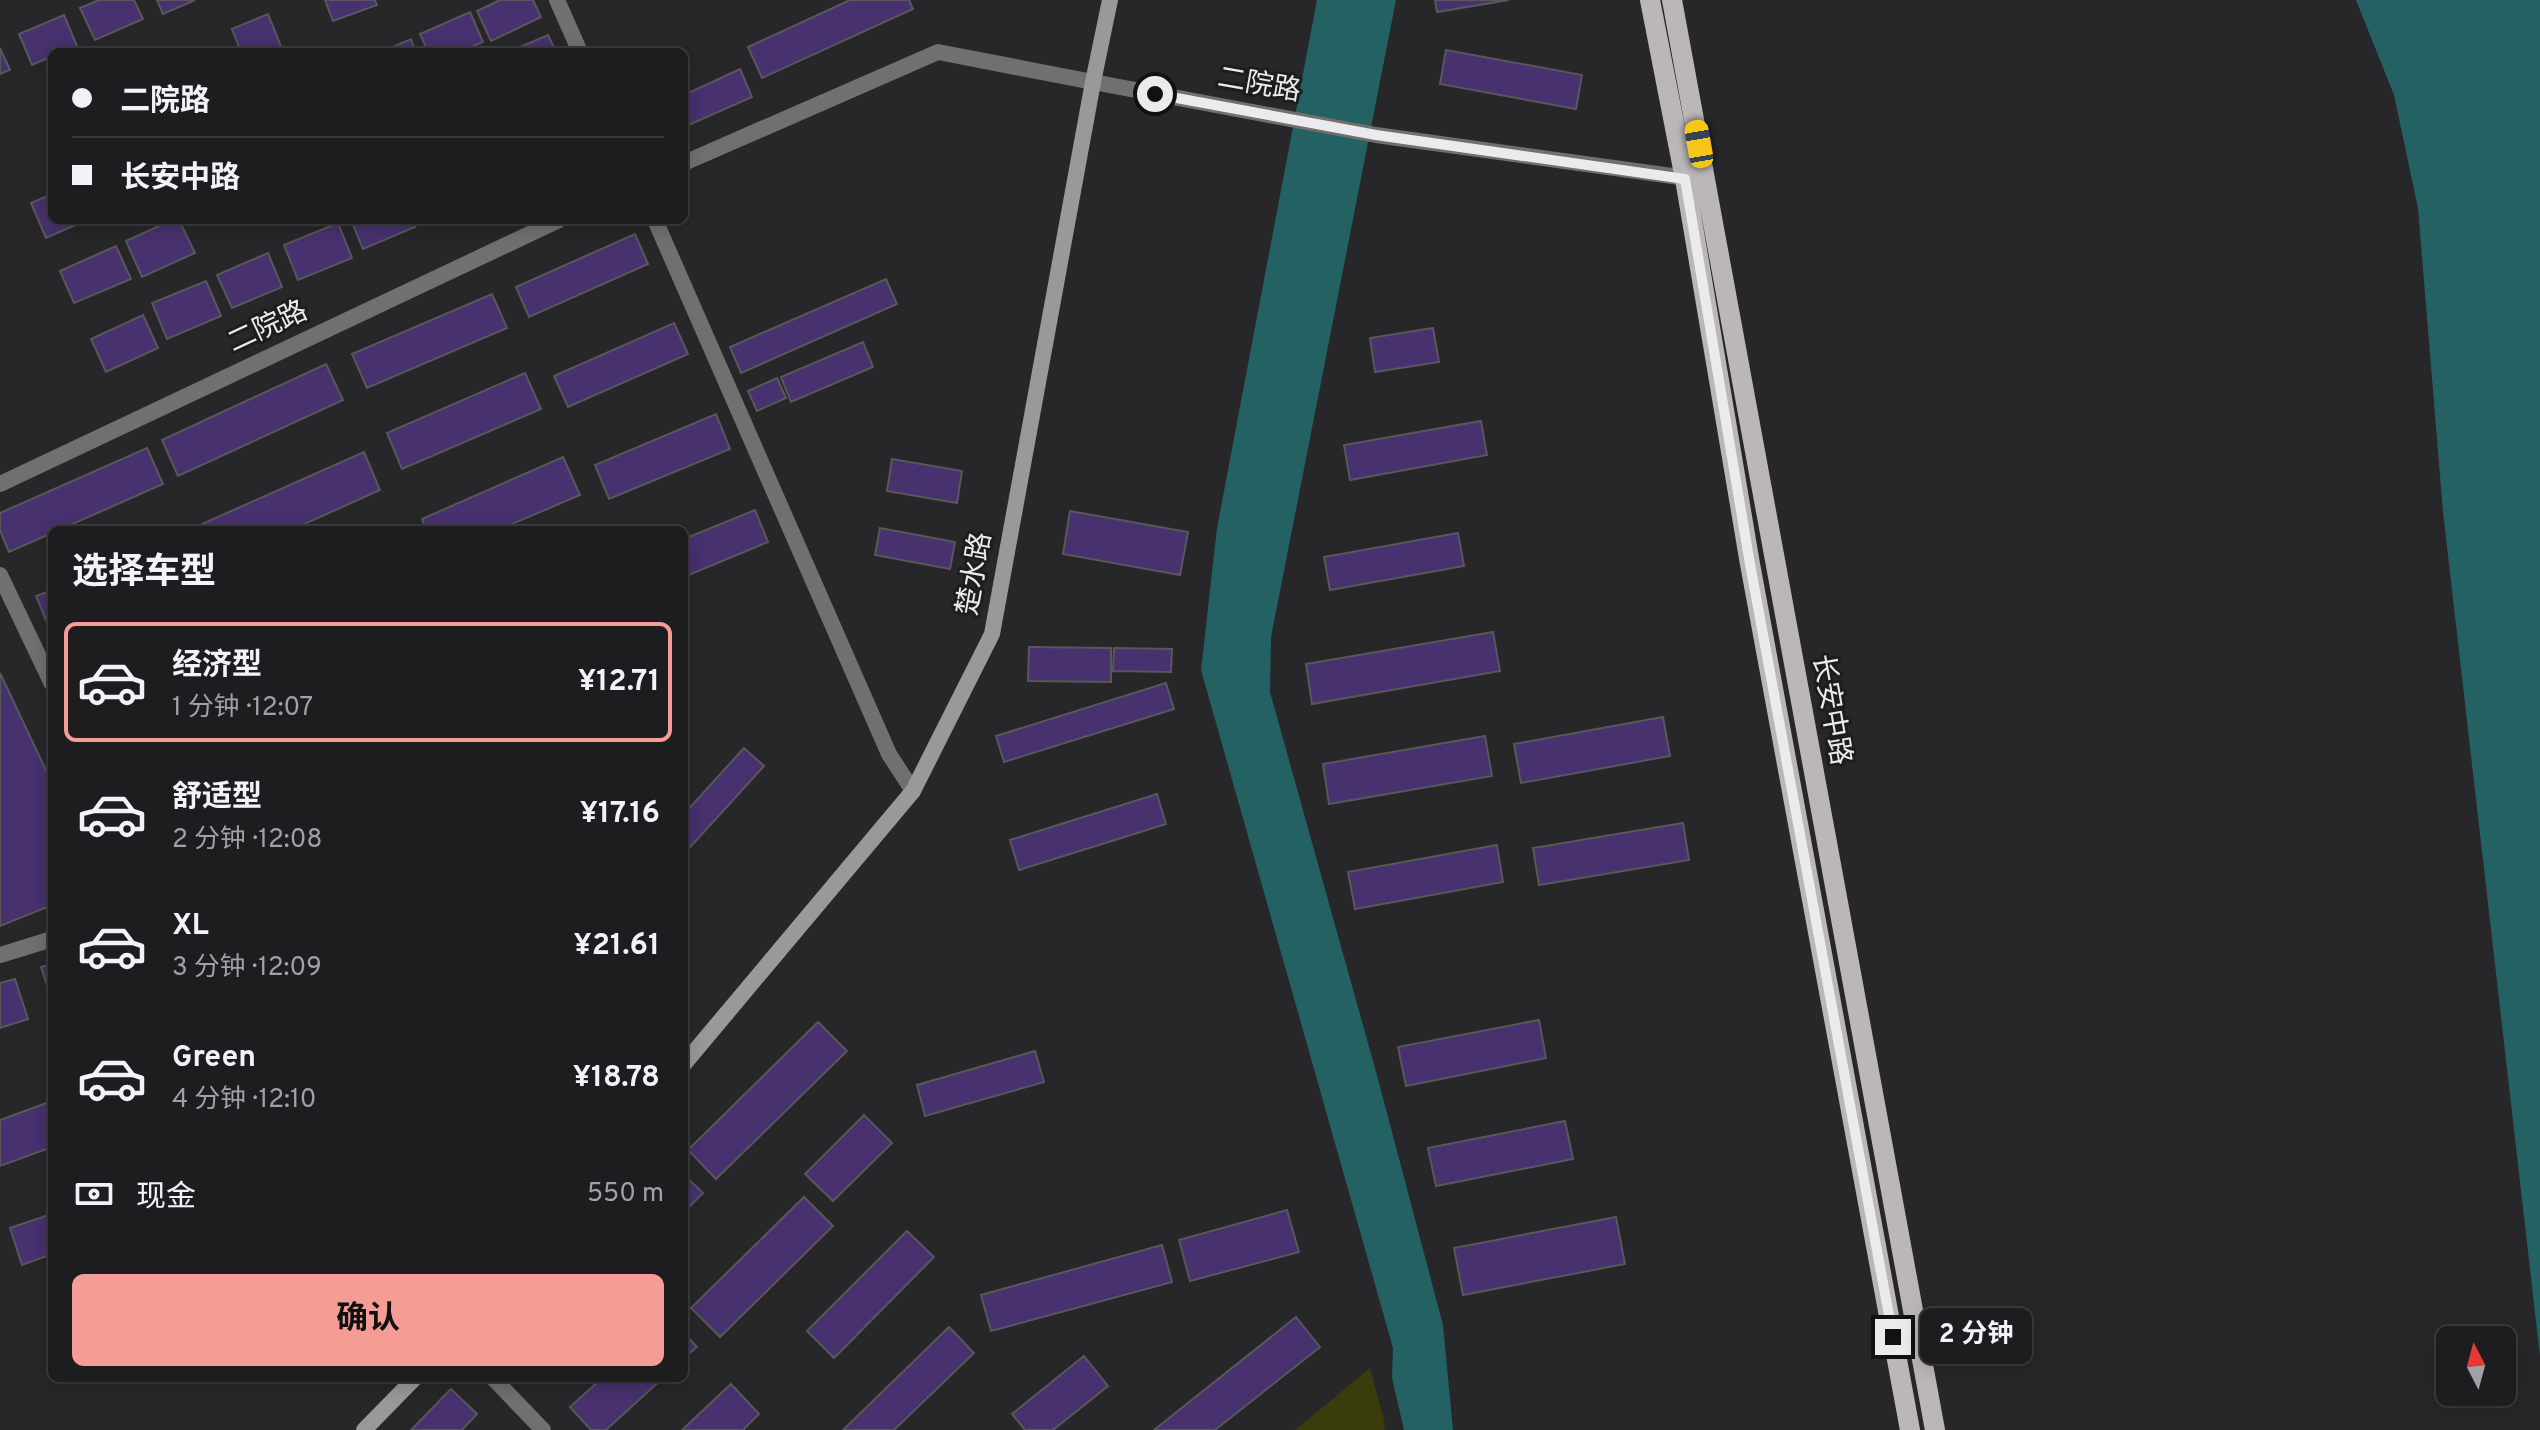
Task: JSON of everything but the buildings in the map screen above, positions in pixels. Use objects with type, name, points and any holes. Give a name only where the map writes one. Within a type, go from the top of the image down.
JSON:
[{"type":"main road","name":"楚水路","points":[[688,1059],[913,791],[992,634],[1110,0]]},
{"type":"main road","name":"长安中路","points":[[1650,0],[1694,179],[1935,1430]]},
{"type":"main road","name":"长安中路","points":[[1672,0],[1694,179],[1753,580],[1910,1430]]},
{"type":"main road","points":[[364,1430],[411,1382]]},
{"type":"street","points":[[557,0],[578,48]]},
{"type":"street","name":"二院路","points":[[688,161],[938,52],[1376,135],[1694,179]]},
{"type":"street","name":"二院路","points":[[0,484],[551,224]]},
{"type":"street","points":[[657,224],[889,754],[913,791]]},
{"type":"street","points":[[0,575],[48,676]]},
{"type":"street","points":[[0,955],[48,940]]},
{"type":"street","points":[[497,1382],[543,1430]]},
{"type":"shaded area","points":[[1370,1368],[1384,1430],[1295,1430]]},
{"type":"water","points":[[1317,0],[1396,0],[1271,637],[1270,692],[1443,1325],[1453,1430],[1404,1430],[1392,1378],[1393,1348],[1201,670],[1217,528]]},
{"type":"water","points":[[2356,0],[2540,0],[2540,1356],[2443,512],[2418,208],[2394,95]]},
{"type":"route","points":[[1155,94],[1376,135],[1685,179],[1750,564],[1893,1337]]}]
